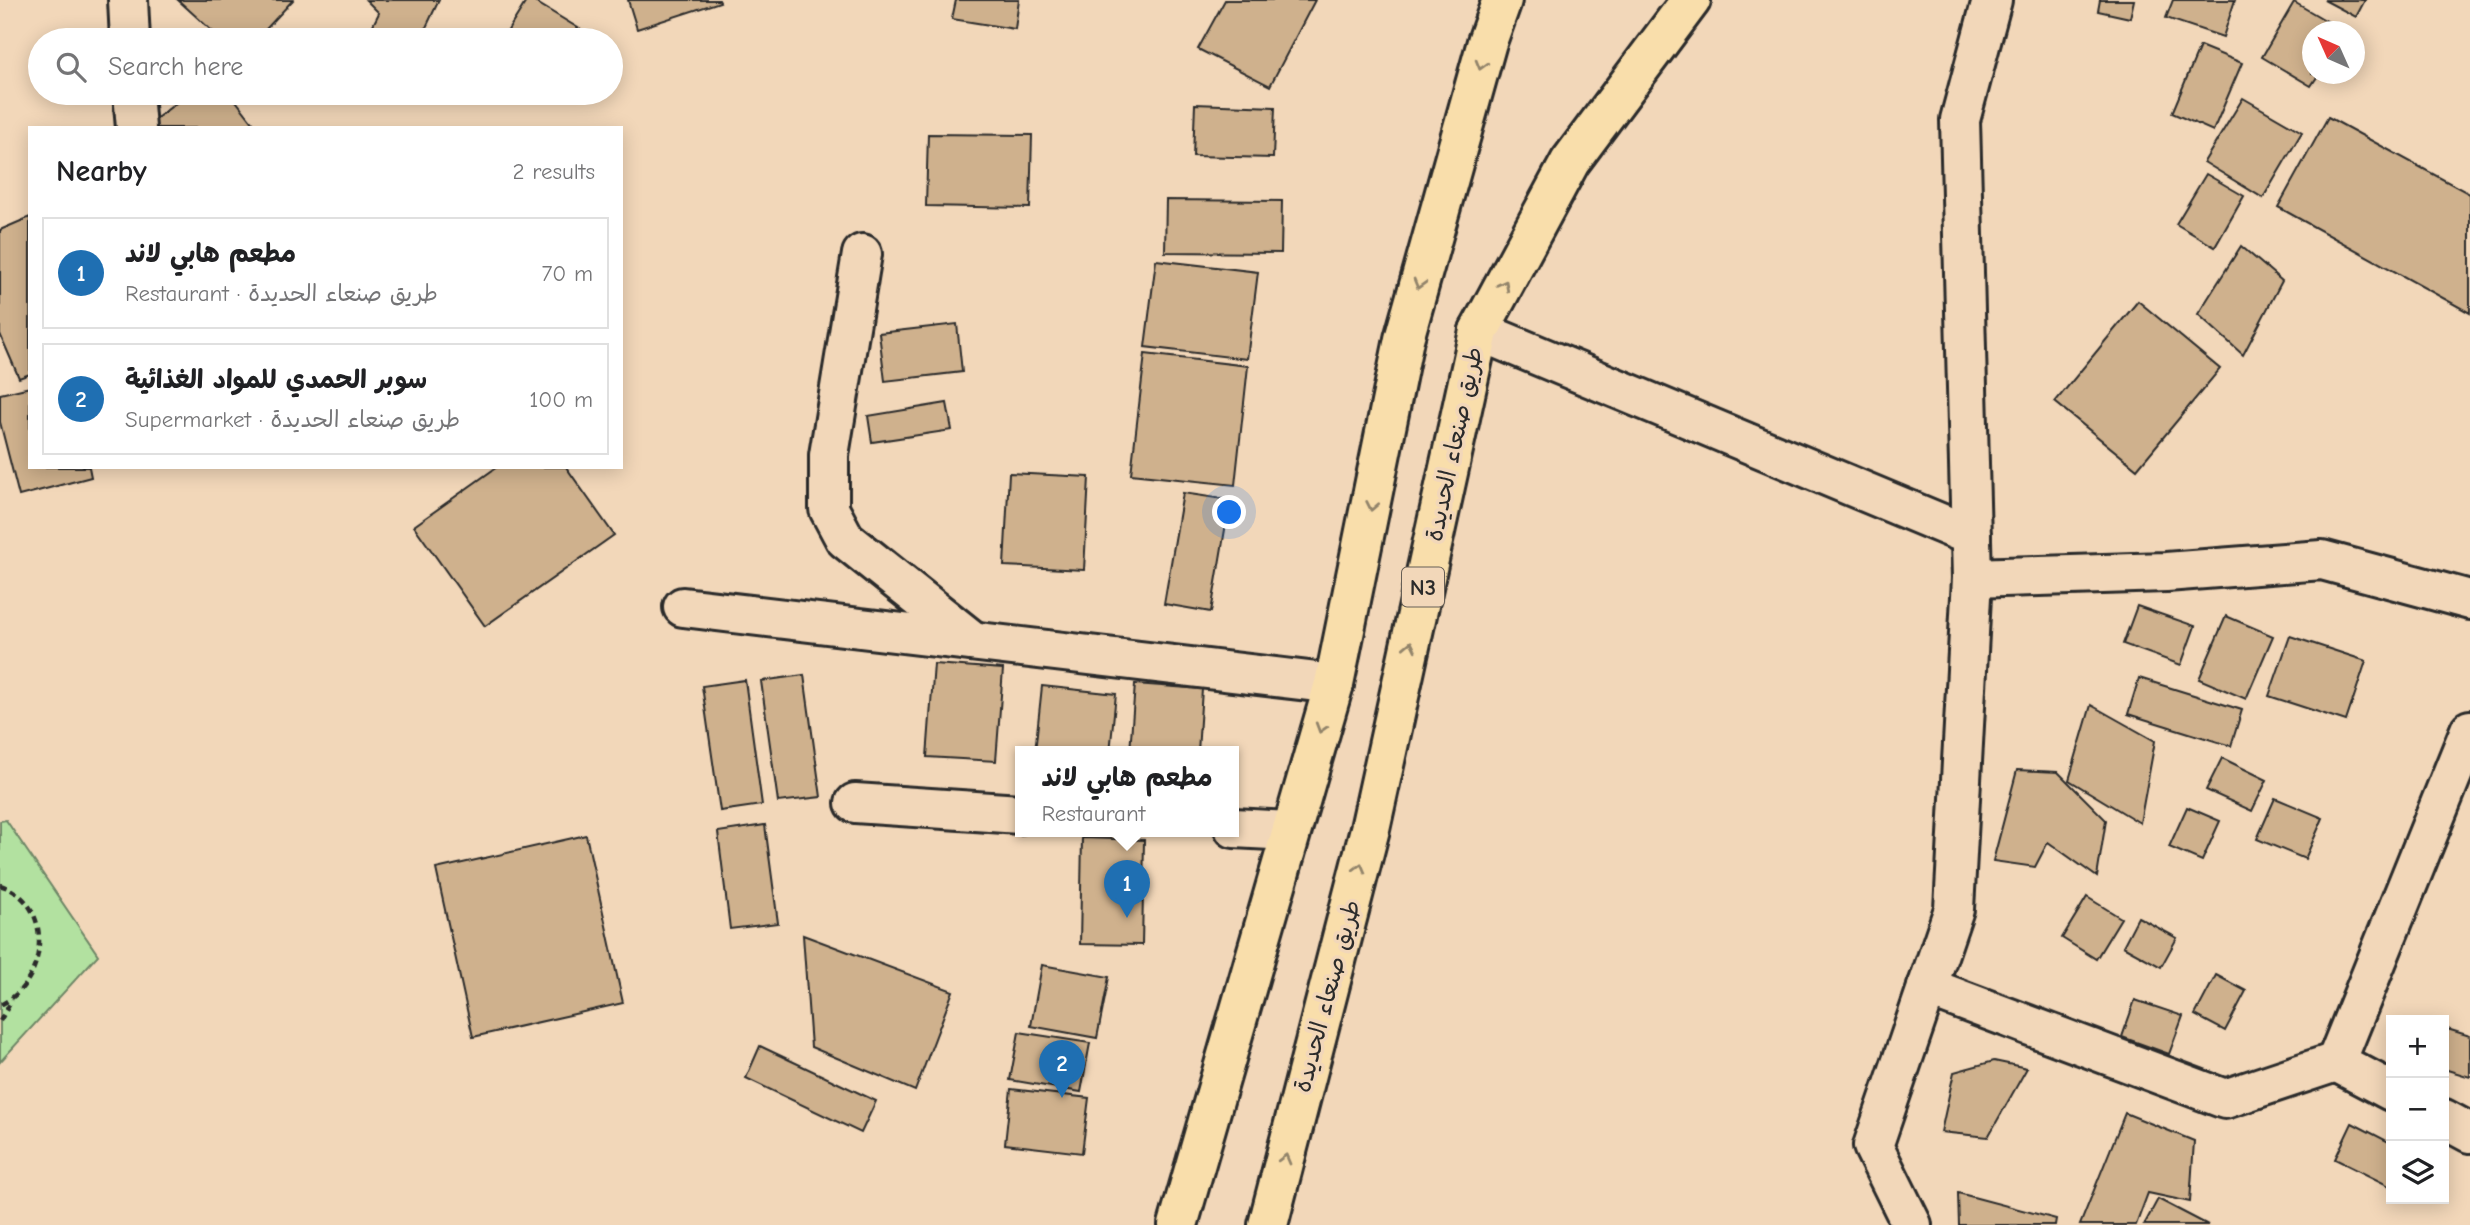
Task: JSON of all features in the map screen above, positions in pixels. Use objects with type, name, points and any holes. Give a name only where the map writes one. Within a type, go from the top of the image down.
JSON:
[{"type":"main road","points":[[1178,1225],[1334,684],[1404,338],[1487,42],[1502,0]]},
{"type":"main road","name":"طريق صنعاء الحديدة","points":[[1268,1225],[1370,830],[1479,331],[1570,162],[1691,0]]},
{"type":"street","points":[[128,0],[129,28]]},
{"type":"street","points":[[1912,1225],[1873,1146],[1954,909],[1972,578],[1960,120],[1992,0]]},
{"type":"street","points":[[134,105],[136,126]]},
{"type":"street","points":[[862,254],[829,455],[829,509],[845,539],[972,641]]},
{"type":"street","points":[[1479,331],[1970,536]]},
{"type":"street","points":[[1972,578],[2166,572],[2322,560],[2470,600]]},
{"type":"street","points":[[682,607],[1334,684]]},
{"type":"street","points":[[2336,1062],[2470,730]]},
{"type":"street","points":[[855,803],[1015,814]]},
{"type":"street","points":[[1239,828],[1290,831]]},
{"type":"street","points":[[1927,987],[2225,1099],[2336,1062],[2386,1088]]},
{"type":"street","points":[[2449,1122],[2470,1133]]},
{"type":"path","points":[[0,885],[23,900],[35,919],[40,941],[38,963],[28,984],[12,1000],[0,1021]]},
{"type":"path","points":[[0,1005],[12,1000]]},
{"type":"green space","points":[[6,820],[98,955],[0,1062],[0,821]]},
{"type":"building","points":[[178,0],[293,0],[267,28],[209,28]]},
{"type":"building","points":[[366,0],[439,0],[426,28],[372,28],[379,13]]},
{"type":"building","points":[[527,0],[532,0],[578,28],[510,28]]},
{"type":"building","points":[[628,0],[719,0],[720,2],[637,29]]},
{"type":"building","points":[[956,0],[1019,0],[1015,29],[952,19]]},
{"type":"building","points":[[1225,0],[1315,0],[1270,86],[1198,49]]},
{"type":"building","points":[[2100,0],[2134,0],[2130,18],[2098,11]]},
{"type":"building","points":[[2173,0],[2235,0],[2223,37],[2166,18]]},
{"type":"building","points":[[2324,0],[2365,0],[2356,17]]},
{"type":"building","points":[[2294,2],[2327,21],[2302,21],[2302,81],[2262,57]]},
{"type":"building","points":[[2200,46],[2242,63],[2213,131],[2172,113]]},
{"type":"building","points":[[2243,98],[2302,132],[2263,198],[2204,162]]},
{"type":"building","points":[[1195,104],[1275,107],[1273,158],[1193,156]]},
{"type":"building","points":[[174,105],[239,105],[255,126],[157,126],[153,121]]},
{"type":"building","points":[[2328,117],[2470,194],[2470,313],[2278,207]]},
{"type":"building","points":[[928,134],[1032,135],[1030,208],[926,206]]},
{"type":"building","points":[[2206,174],[2244,196],[2215,247],[2176,224]]},
{"type":"building","points":[[1166,200],[1282,201],[1281,253],[1165,252]]},
{"type":"building","points":[[28,218],[28,375],[19,378],[0,334],[0,230]]},
{"type":"building","points":[[2241,246],[2282,281],[2243,355],[2198,314]]},
{"type":"building","points":[[1156,260],[1258,272],[1247,359],[1145,347]]},
{"type":"building","points":[[2138,301],[2220,369],[2137,469],[2055,402]]},
{"type":"building","points":[[957,324],[962,372],[885,381],[879,333]]},
{"type":"building","points":[[1145,354],[1248,366],[1235,485],[1131,474]]},
{"type":"building","points":[[28,387],[28,469],[89,469],[91,477],[19,496],[0,422],[0,394]]},
{"type":"building","points":[[947,403],[952,430],[872,442],[868,416]]},
{"type":"building","points":[[494,469],[567,469],[614,535],[485,626],[414,526]]},
{"type":"building","points":[[1009,473],[1089,477],[1084,570],[1004,566]]},
{"type":"building","points":[[1183,493],[1230,500],[1211,612],[1164,604]]},
{"type":"building","points":[[2137,606],[2195,626],[2181,665],[2123,644]]},
{"type":"building","points":[[2226,616],[2273,636],[2246,699],[2199,679]]},
{"type":"building","points":[[2290,636],[2366,661],[2346,721],[2269,696]]},
{"type":"building","points":[[934,664],[1003,669],[996,761],[927,757]]},
{"type":"building","points":[[804,675],[821,797],[778,802],[761,681]]},
{"type":"building","points":[[2139,678],[2242,710],[2231,746],[2128,714]]},
{"type":"building","points":[[745,680],[762,805],[720,811],[702,686]]},
{"type":"building","points":[[1135,684],[1202,689],[1198,746],[1130,746]]},
{"type":"building","points":[[1042,686],[1116,694],[1111,746],[1036,746]]},
{"type":"building","points":[[2091,705],[2155,741],[2140,823],[2069,780]]},
{"type":"building","points":[[2222,758],[2267,780],[2252,811],[2206,790]]},
{"type":"building","points":[[2017,770],[2058,772],[2106,820],[2097,877],[2048,842],[2035,867],[1993,861]]},
{"type":"building","points":[[2275,798],[2323,818],[2305,859],[2257,839]]},
{"type":"building","points":[[2187,807],[2220,821],[2202,861],[2169,847]]},
{"type":"building","points":[[765,825],[778,923],[730,929],[718,832]]},
{"type":"building","points":[[586,835],[623,1003],[473,1037],[436,869]]},
{"type":"building","points":[[1082,838],[1144,840],[1142,945],[1080,944]]},
{"type":"building","points":[[2087,897],[2121,918],[2096,959],[2062,938]]},
{"type":"building","points":[[2138,917],[2177,938],[2161,967],[2123,946]]},
{"type":"building","points":[[803,935],[953,991],[915,1091],[811,1047]]},
{"type":"building","points":[[1042,965],[1109,977],[1097,1038],[1031,1026]]},
{"type":"building","points":[[2216,975],[2246,991],[2225,1031],[2195,1015]]},
{"type":"building","points":[[2135,1000],[2183,1016],[2169,1054],[2122,1037]]},
{"type":"building","points":[[2449,1030],[2470,1036],[2470,1077],[2449,1071]]},
{"type":"building","points":[[1019,1032],[1090,1043],[1081,1092],[1010,1080]]},
{"type":"building","points":[[760,1046],[876,1101],[861,1133],[746,1078]]},
{"type":"building","points":[[1994,1061],[2027,1068],[1988,1137],[1941,1132],[1954,1072]]},
{"type":"building","points":[[1011,1089],[1089,1098],[1082,1153],[1005,1144]]},
{"type":"building","points":[[2125,1113],[2194,1141],[2190,1202],[2148,1193],[2136,1225],[2080,1225]]},
{"type":"building","points":[[2352,1123],[2386,1140],[2386,1184],[2335,1159]]},
{"type":"building","points":[[1958,1193],[2056,1219],[2055,1225],[1959,1225]]},
{"type":"building","points":[[2158,1199],[2208,1225],[2144,1225]]},
{"type":"place","name":"مطعم هابي لاند","points":[[1127,918]]},
{"type":"place","name":"سوبر الحمدي للمواد الغذائية","points":[[1062,1098]]}]
